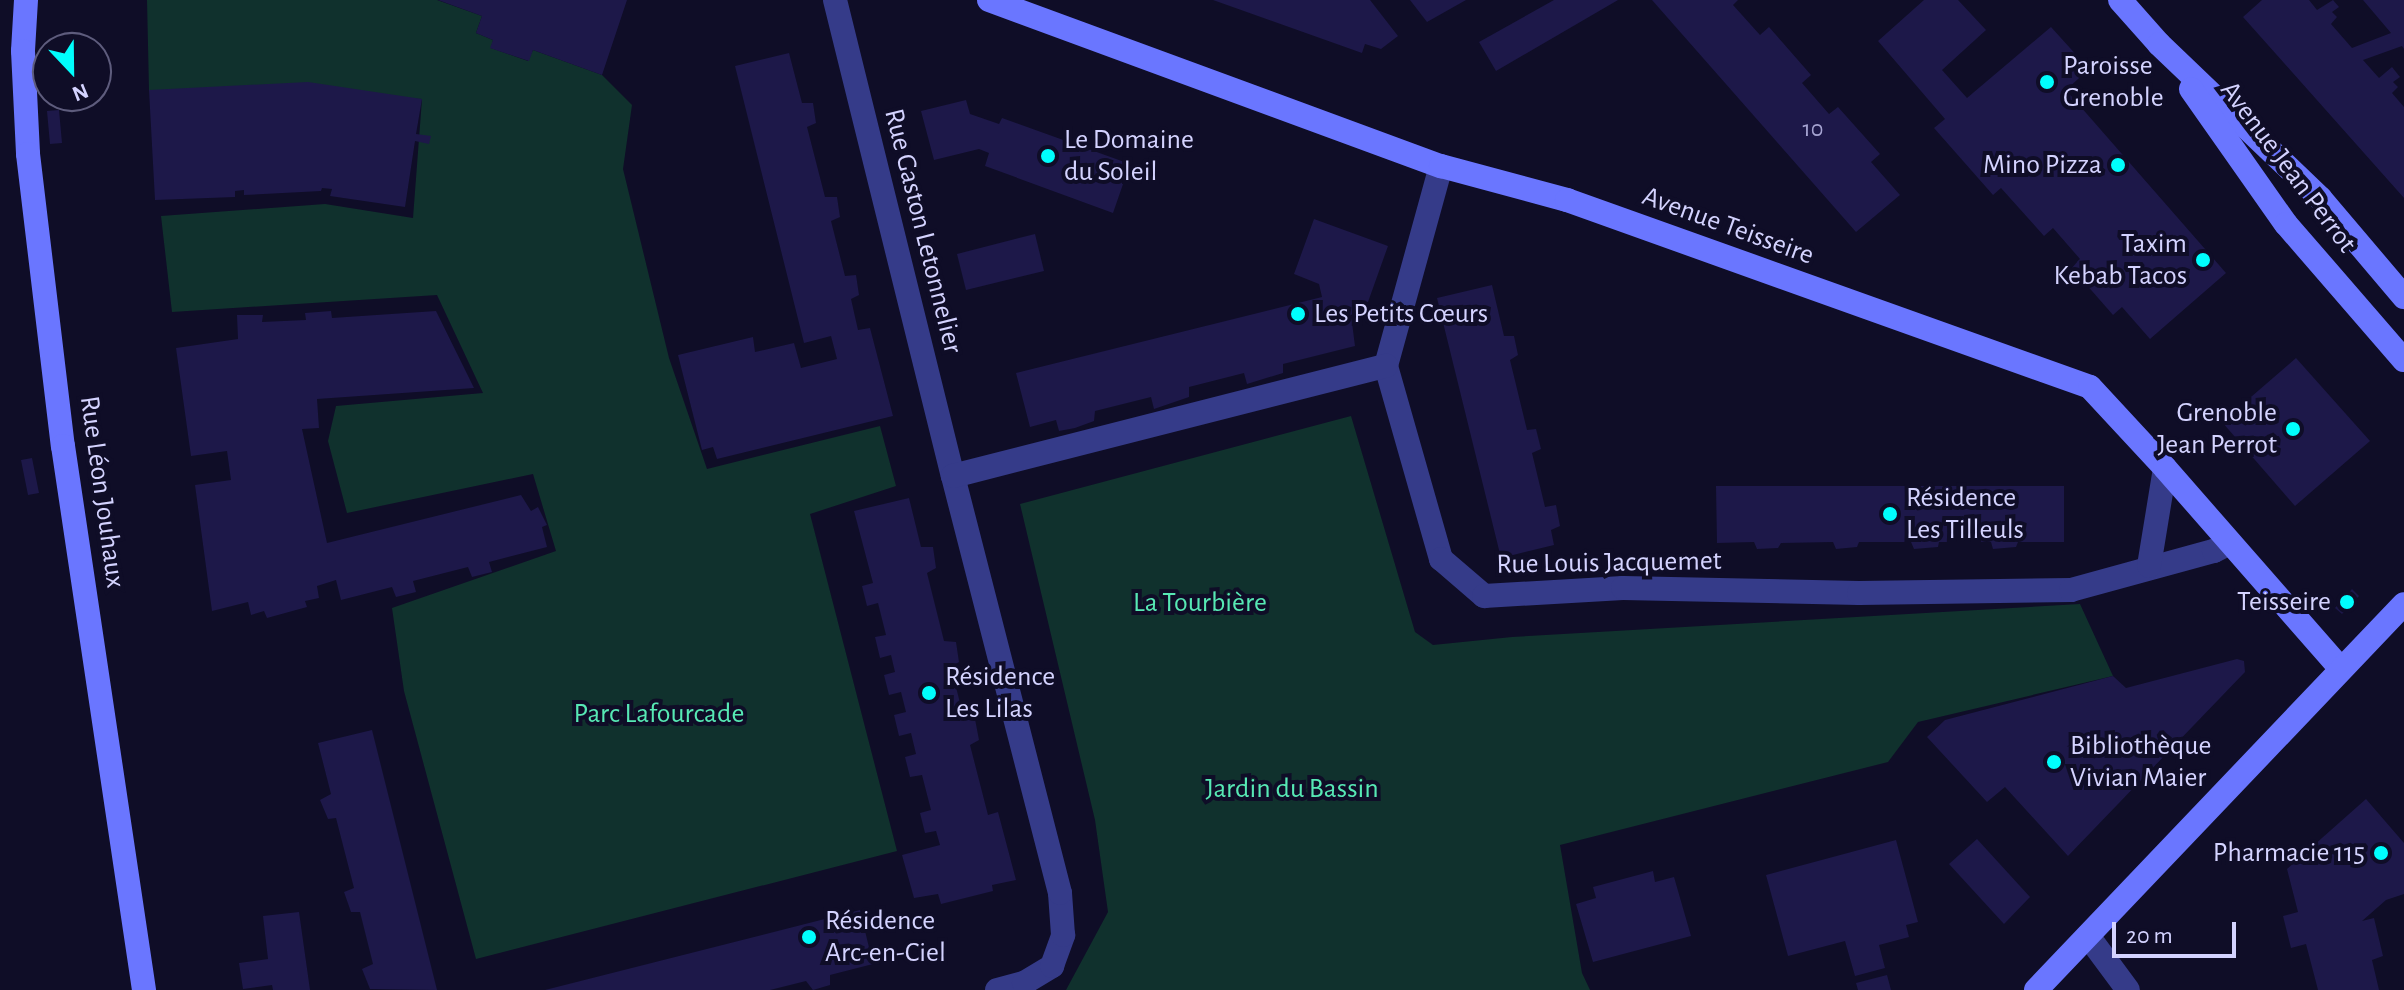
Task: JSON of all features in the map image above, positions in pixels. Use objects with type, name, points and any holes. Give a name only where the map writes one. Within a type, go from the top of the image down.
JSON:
[{"type":"street","name":"Rue Léon Jouhaux","points":[[26,0],[23,51],[29,169],[63,446],[144,990]]},
{"type":"street","name":"Rue Gaston Letonnelier","points":[[835,0],[1060,893],[1063,935],[1052,966],[1024,983],[997,990]]},
{"type":"street","name":"Avenue Teisseire","points":[[989,0],[1441,166],[1567,200],[2090,387],[2340,668]]},
{"type":"street","name":"Avenue Jean Perrot","points":[[2120,0],[2159,44],[2320,198],[2404,297]]},
{"type":"street","name":"Avenue Jean Perrot","points":[[2159,44],[2286,224],[2404,360]]},
{"type":"street","points":[[953,476],[1386,366],[1441,166]]},
{"type":"street","name":"Rue Louis Jacquemet","points":[[1386,366],[1441,559],[1484,596],[1623,588],[1859,593],[2071,590],[2149,566],[2214,551],[2230,543]]},
{"type":"street","points":[[2149,566],[2165,468]]},
{"type":"street","points":[[2036,990],[2312,704],[2340,668],[2404,604]]},
{"type":"street","points":[[2088,936],[2128,990]]},
{"type":"green space","name":"Parc Lafourcade","points":[[147,0],[437,0],[482,16],[476,33],[493,40],[491,48],[528,61],[533,50],[602,75],[632,105],[623,169],[669,358],[707,469],[880,426],[896,486],[810,514],[897,851],[476,959],[404,691],[392,608],[556,551],[533,474],[347,513],[328,441],[336,406],[483,393],[437,295],[172,312],[161,216],[325,204],[413,218],[422,99],[149,90]]},
{"type":"green space","name":"Jardin du Bassin","points":[[1351,416],[1415,632],[1433,645],[1512,637],[2080,604],[2113,676],[1918,722],[1888,762],[1560,845],[1582,973],[1590,990],[1066,990],[1108,912],[1095,820],[1020,504]]},
{"type":"building","points":[[438,0],[627,0],[602,75],[533,50],[529,61],[490,48],[493,40],[476,33],[482,16]]},
{"type":"building","points":[[1213,0],[1370,0],[1398,36],[1381,49],[1365,44],[1362,53]]},
{"type":"building","points":[[1410,0],[1466,0],[1427,22]]},
{"type":"building","points":[[1554,0],[1618,0],[1496,71],[1479,42]]},
{"type":"building","points":[[1652,0],[1738,0],[1733,5],[1760,35],[1769,27],[1811,75],[1802,83],[1829,114],[1838,107],[1880,154],[1871,162],[1900,195],[1856,232]]},
{"type":"building","points":[[1924,0],[1958,0],[1986,30],[1942,70],[1967,98],[2051,27],[2089,69],[2066,90],[2226,273],[2150,339],[2122,307],[2113,315],[2071,267],[2080,259],[2053,228],[2044,236],[2001,188],[1993,195],[1934,128],[1945,119],[1878,41]]},
{"type":"building","points":[[2262,0],[2309,0],[2317,10],[2333,0],[2339,7],[2332,12],[2337,17],[2331,24],[2352,48],[2391,33],[2363,0],[2404,0],[2404,49],[2402,46],[2363,60],[2379,78],[2392,67],[2400,77],[2393,82],[2398,87],[2392,93],[2404,107],[2404,198],[2243,17]]},
{"type":"building","points":[[789,53],[802,103],[813,103],[816,123],[807,127],[825,197],[837,197],[840,217],[831,221],[845,276],[856,275],[859,295],[851,299],[858,330],[870,328],[893,416],[717,459],[713,447],[702,450],[678,355],[753,337],[755,352],[794,343],[801,368],[837,359],[831,336],[804,343],[735,66]]},
{"type":"building","points":[[308,82],[422,99],[416,134],[431,136],[429,144],[415,141],[405,207],[330,196],[332,189],[322,188],[321,191],[244,195],[244,190],[235,191],[235,197],[155,200],[149,90]]},
{"type":"building","name":"Le Domaine du Soleil","points":[[966,100],[970,114],[999,124],[1002,118],[1130,164],[1113,213],[985,166],[989,153],[979,149],[934,160],[921,111]]},
{"type":"building","points":[[47,112],[59,112],[62,143],[50,144]]},
{"type":"building","name":"Les Petits Cœurs","points":[[1314,219],[1388,246],[1368,302],[1351,315],[1355,346],[1283,364],[1283,373],[1247,384],[1244,373],[1189,387],[1189,397],[1154,409],[1151,397],[1095,411],[1094,421],[1075,428],[1059,431],[1056,420],[1030,427],[1016,373],[1322,297],[1319,284],[1294,274]]},
{"type":"building","points":[[1035,234],[1044,271],[966,290],[957,254]]},
{"type":"building","points":[[1492,285],[1504,336],[1514,336],[1518,355],[1510,360],[1527,430],[1536,429],[1541,449],[1532,453],[1545,507],[1556,505],[1560,526],[1551,530],[1554,545],[1501,558],[1437,298]]},
{"type":"building","points":[[331,311],[332,318],[436,311],[474,388],[317,399],[319,428],[302,429],[327,543],[521,495],[531,511],[538,507],[547,525],[542,527],[547,547],[489,562],[492,572],[472,577],[468,567],[413,581],[416,592],[396,597],[392,587],[341,600],[336,580],[317,586],[319,598],[305,601],[307,607],[267,618],[264,611],[251,615],[248,602],[212,611],[195,485],[231,480],[227,451],[191,456],[176,348],[238,339],[237,315],[263,315],[262,322],[306,320],[305,313]]},
{"type":"building","name":"Grenoble Jean Perrot","points":[[2296,358],[2370,441],[2295,506],[2222,422]]},
{"type":"building","points":[[32,458],[39,493],[28,495],[21,460]]},
{"type":"building","name":"Résidence Les Tilleuls","points":[[1716,486],[2064,486],[2064,542],[2018,542],[2016,547],[1993,549],[1991,542],[1939,542],[1938,547],[1914,549],[1911,542],[1859,542],[1857,547],[1836,549],[1833,542],[1781,543],[1778,548],[1757,549],[1754,542],[1717,543]]},
{"type":"building","name":"Résidence Les Lilas","points":[[909,498],[921,547],[933,547],[936,568],[927,573],[944,641],[956,642],[959,662],[951,667],[964,719],[975,719],[979,740],[970,745],[988,815],[998,812],[1016,880],[992,885],[993,891],[941,904],[938,894],[914,898],[902,855],[940,845],[936,831],[925,833],[920,813],[931,810],[922,775],[910,777],[905,757],[916,754],[911,733],[899,736],[894,715],[906,712],[901,692],[889,695],[884,675],[895,672],[891,655],[880,658],[875,637],[886,635],[878,603],[867,606],[862,586],[873,583],[854,511]]},
{"type":"building","name":"Teisseire","points":[[2352,589],[2359,596],[2342,614],[2335,608]]},
{"type":"building","name":"Bibliothèque Vivian Maier","points":[[2237,659],[2244,661],[2245,672],[2068,856],[2005,787],[1987,802],[1927,737],[1945,720],[2113,676],[2126,688]]},
{"type":"building","points":[[372,730],[437,990],[370,989],[362,969],[373,964],[360,912],[351,912],[344,892],[354,888],[336,818],[328,819],[320,800],[331,794],[318,743]]},
{"type":"building","points":[[2366,799],[2404,843],[2404,894],[2386,900],[2362,921],[2374,918],[2383,956],[2372,960],[2379,990],[2318,990],[2306,944],[2291,948],[2283,916],[2298,912],[2287,869]]},
{"type":"building","points":[[1977,839],[2030,897],[2004,924],[1949,864]]},
{"type":"building","points":[[1896,840],[1918,922],[1906,925],[1909,937],[1879,945],[1885,968],[1855,976],[1845,941],[1788,956],[1766,875]]},
{"type":"building","points":[[1653,871],[1655,882],[1674,877],[1691,936],[1593,962],[1576,904],[1596,898],[1593,887]]},
{"type":"building","name":"Résidence Arc-en-Ciel","points":[[860,910],[873,964],[830,975],[830,985],[813,990],[806,981],[770,990],[545,990]]},
{"type":"building","points":[[299,912],[310,990],[273,990],[272,985],[243,989],[239,963],[268,959],[263,916]]},
{"type":"building","points":[[1887,975],[1891,990],[1858,990],[1856,983]]},
{"type":"place","name":"Paroisse Grenoble","points":[[2047,82]]},
{"type":"place","name":"Le Domaine du Soleil","points":[[1048,156]]},
{"type":"place","name":"Mino Pizza","points":[[2118,165]]},
{"type":"place","name":"Taxim Kebab Tacos","points":[[2203,260]]},
{"type":"place","name":"Les Petits Cœurs","points":[[1298,314]]},
{"type":"place","name":"Grenoble Jean Perrot","points":[[2293,429]]},
{"type":"place","name":"Résidence Les Tilleuls","points":[[1890,514]]},
{"type":"place","name":"Teisseire","points":[[2347,602]]},
{"type":"place","name":"Résidence Les Lilas","points":[[929,693]]},
{"type":"place","name":"Bibliothèque Vivian Maier","points":[[2054,762]]},
{"type":"place","name":"Pharmacie 115","points":[[2381,853]]},
{"type":"place","name":"Résidence Arc-en-Ciel","points":[[809,937]]},
{"type":"park label","name":"La Tourbière","points":[[1200,603]]}]
